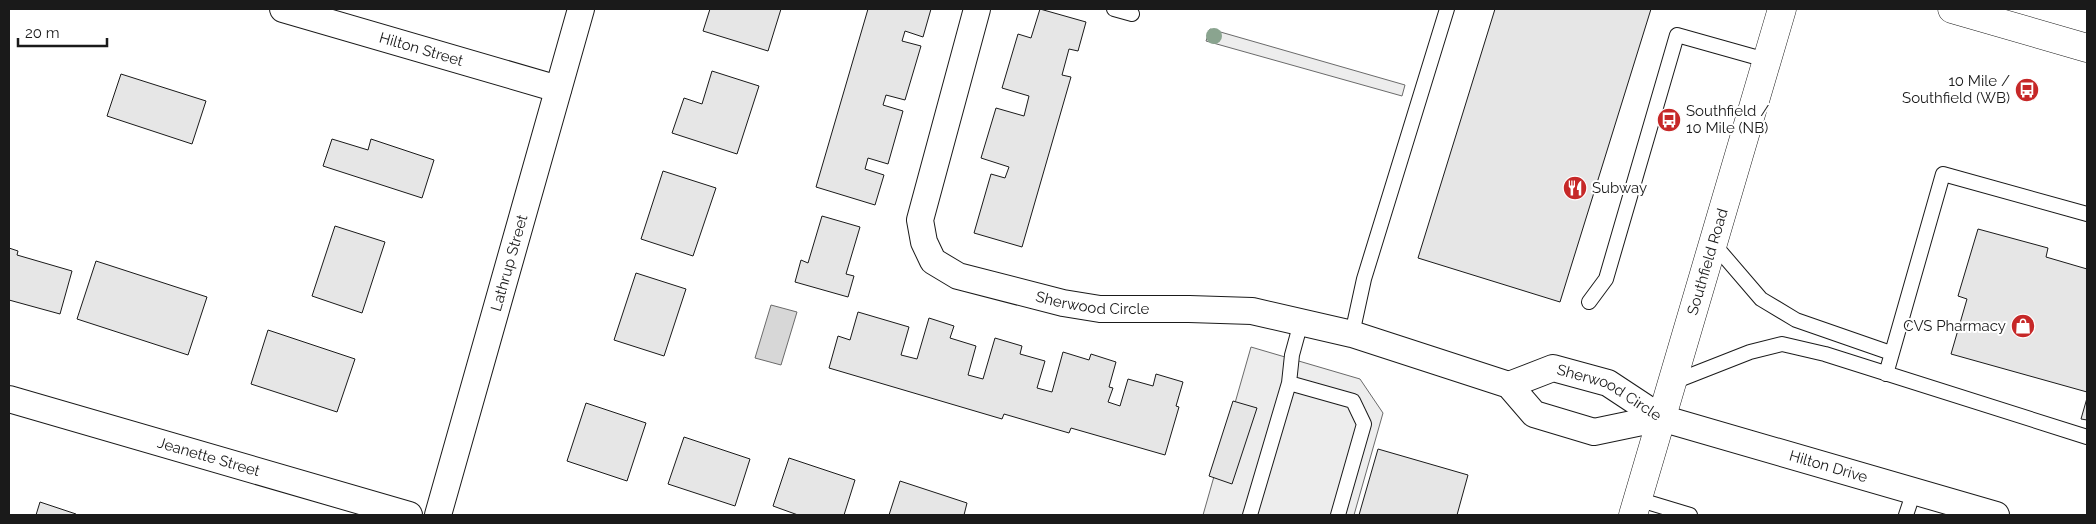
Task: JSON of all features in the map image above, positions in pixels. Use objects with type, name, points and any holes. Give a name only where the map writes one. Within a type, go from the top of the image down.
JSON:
[{"type":"main road","name":"Southfield Road","points":[[1635,507],[1782,9]]},
{"type":"main road","points":[[1952,9],[2087,48]]},
{"type":"street","name":"Hilton Street","points":[[283,9],[558,89]]},
{"type":"street","name":"Lathrup Street","points":[[438,515],[581,9]]},
{"type":"street","name":"Sherwood Circle","points":[[977,9],[920,220],[924,242],[933,261],[958,276],[1063,303],[1100,309],[1189,308],[1252,311],[1352,334],[1509,384],[1534,414],[1594,432],[1660,418]]},
{"type":"street","name":"Sherwood Circle","points":[[1509,384],[1553,368],[1608,383],[1660,418]]},
{"type":"street","name":"Jeanette Street","points":[[9,399],[408,515]]},
{"type":"street","name":"Hilton Drive","points":[[1660,418],[1910,503],[1996,515]]},
{"type":"lane","points":[[1114,9],[1132,14]]},
{"type":"lane","points":[[1352,334],[1364,279],[1447,9]]},
{"type":"lane","points":[[1589,302],[1606,279],[1677,35],[1766,60]]},
{"type":"lane","points":[[1886,374],[1943,174],[2087,214]]},
{"type":"lane","points":[[1712,242],[1761,299],[1796,320],[1891,353]]},
{"type":"lane","points":[[1250,515],[1289,383],[1292,355],[1301,322]]},
{"type":"lane","points":[[1670,384],[1750,352],[1782,344],[1825,354],[2087,437]]},
{"type":"lane","points":[[1289,383],[1353,401],[1364,424],[1338,515]]},
{"type":"lane","points":[[1635,507],[1690,515]]},
{"type":"shaded area","points":[[1210,29],[1405,85],[1402,96],[1206,41]]},
{"type":"shaded area","points":[[771,305],[797,312],[781,365],[755,358]]},
{"type":"shaded area","points":[[1251,347],[1360,379],[1383,413],[1354,515],[1203,515]]},
{"type":"building","points":[[710,9],[781,9],[768,51],[703,31]]},
{"type":"building","points":[[868,9],[931,9],[923,37],[905,31],[902,41],[921,46],[905,100],[886,95],[883,105],[903,111],[888,164],[868,158],[865,169],[884,175],[875,205],[816,187]]},
{"type":"building","points":[[1040,9],[1086,22],[1078,51],[1069,49],[1062,75],[1071,77],[1022,247],[974,233],[991,174],[1005,178],[1009,167],[981,158],[996,108],[1024,116],[1029,96],[1002,88],[1018,34],[1031,38]]},
{"type":"building","points":[[1495,9],[1651,9],[1560,302],[1418,258]]},
{"type":"building","points":[[712,71],[759,86],[737,154],[672,133],[684,98],[702,104]]},
{"type":"building","points":[[121,74],[206,101],[192,144],[107,116]]},
{"type":"building","points":[[332,139],[368,150],[371,139],[434,160],[422,198],[323,166]]},
{"type":"building","points":[[663,171],[716,188],[693,256],[641,239]]},
{"type":"building","points":[[822,216],[860,227],[846,274],[854,276],[848,297],[795,282],[801,260],[808,263]]},
{"type":"building","points":[[335,226],[385,242],[362,313],[312,296]]},
{"type":"building","name":"CVS Pharmacy","points":[[1978,229],[2048,248],[2046,257],[2087,269],[2087,392],[1951,354],[1967,299],[1958,296]]},
{"type":"building","points":[[9,248],[18,251],[17,255],[72,271],[60,314],[9,300]]},
{"type":"building","points":[[96,261],[207,297],[188,355],[77,319]]},
{"type":"building","points":[[636,273],[686,289],[664,356],[614,340]]},
{"type":"building","points":[[858,312],[909,327],[901,355],[917,359],[929,318],[954,326],[950,338],[976,346],[968,375],[983,379],[995,338],[1022,346],[1020,354],[1045,361],[1037,388],[1052,392],[1063,352],[1089,360],[1091,354],[1116,362],[1109,387],[1113,388],[1108,402],[1120,406],[1128,379],[1153,386],[1156,374],[1183,382],[1176,406],[1179,407],[1165,455],[1071,428],[1069,433],[1004,414],[1002,419],[829,368],[838,336],[850,340]]},
{"type":"building","points":[[268,330],[355,359],[337,412],[251,384]]},
{"type":"building","points":[[2087,398],[2087,420],[2081,419]]},
{"type":"building","points":[[1233,401],[1257,408],[1232,484],[1209,476]]},
{"type":"building","points":[[586,403],[646,423],[627,481],[567,461]]},
{"type":"building","points":[[684,437],[750,459],[735,506],[668,484]]},
{"type":"building","points":[[1378,449],[1468,475],[1457,515],[1359,515]]},
{"type":"building","points":[[789,458],[855,480],[844,515],[798,515],[773,506]]},
{"type":"building","points":[[900,481],[967,503],[964,515],[889,515]]},
{"type":"building","points":[[40,502],[76,514],[36,515]]},
{"type":"place","name":"10 Mile / Southfield (WB)","points":[[2027,90]]},
{"type":"place","name":"Southfield / 10 Mile (NB)","points":[[1669,120]]},
{"type":"place","name":"Subway","points":[[1575,188]]},
{"type":"place","name":"CVS Pharmacy","points":[[2023,326]]}]
